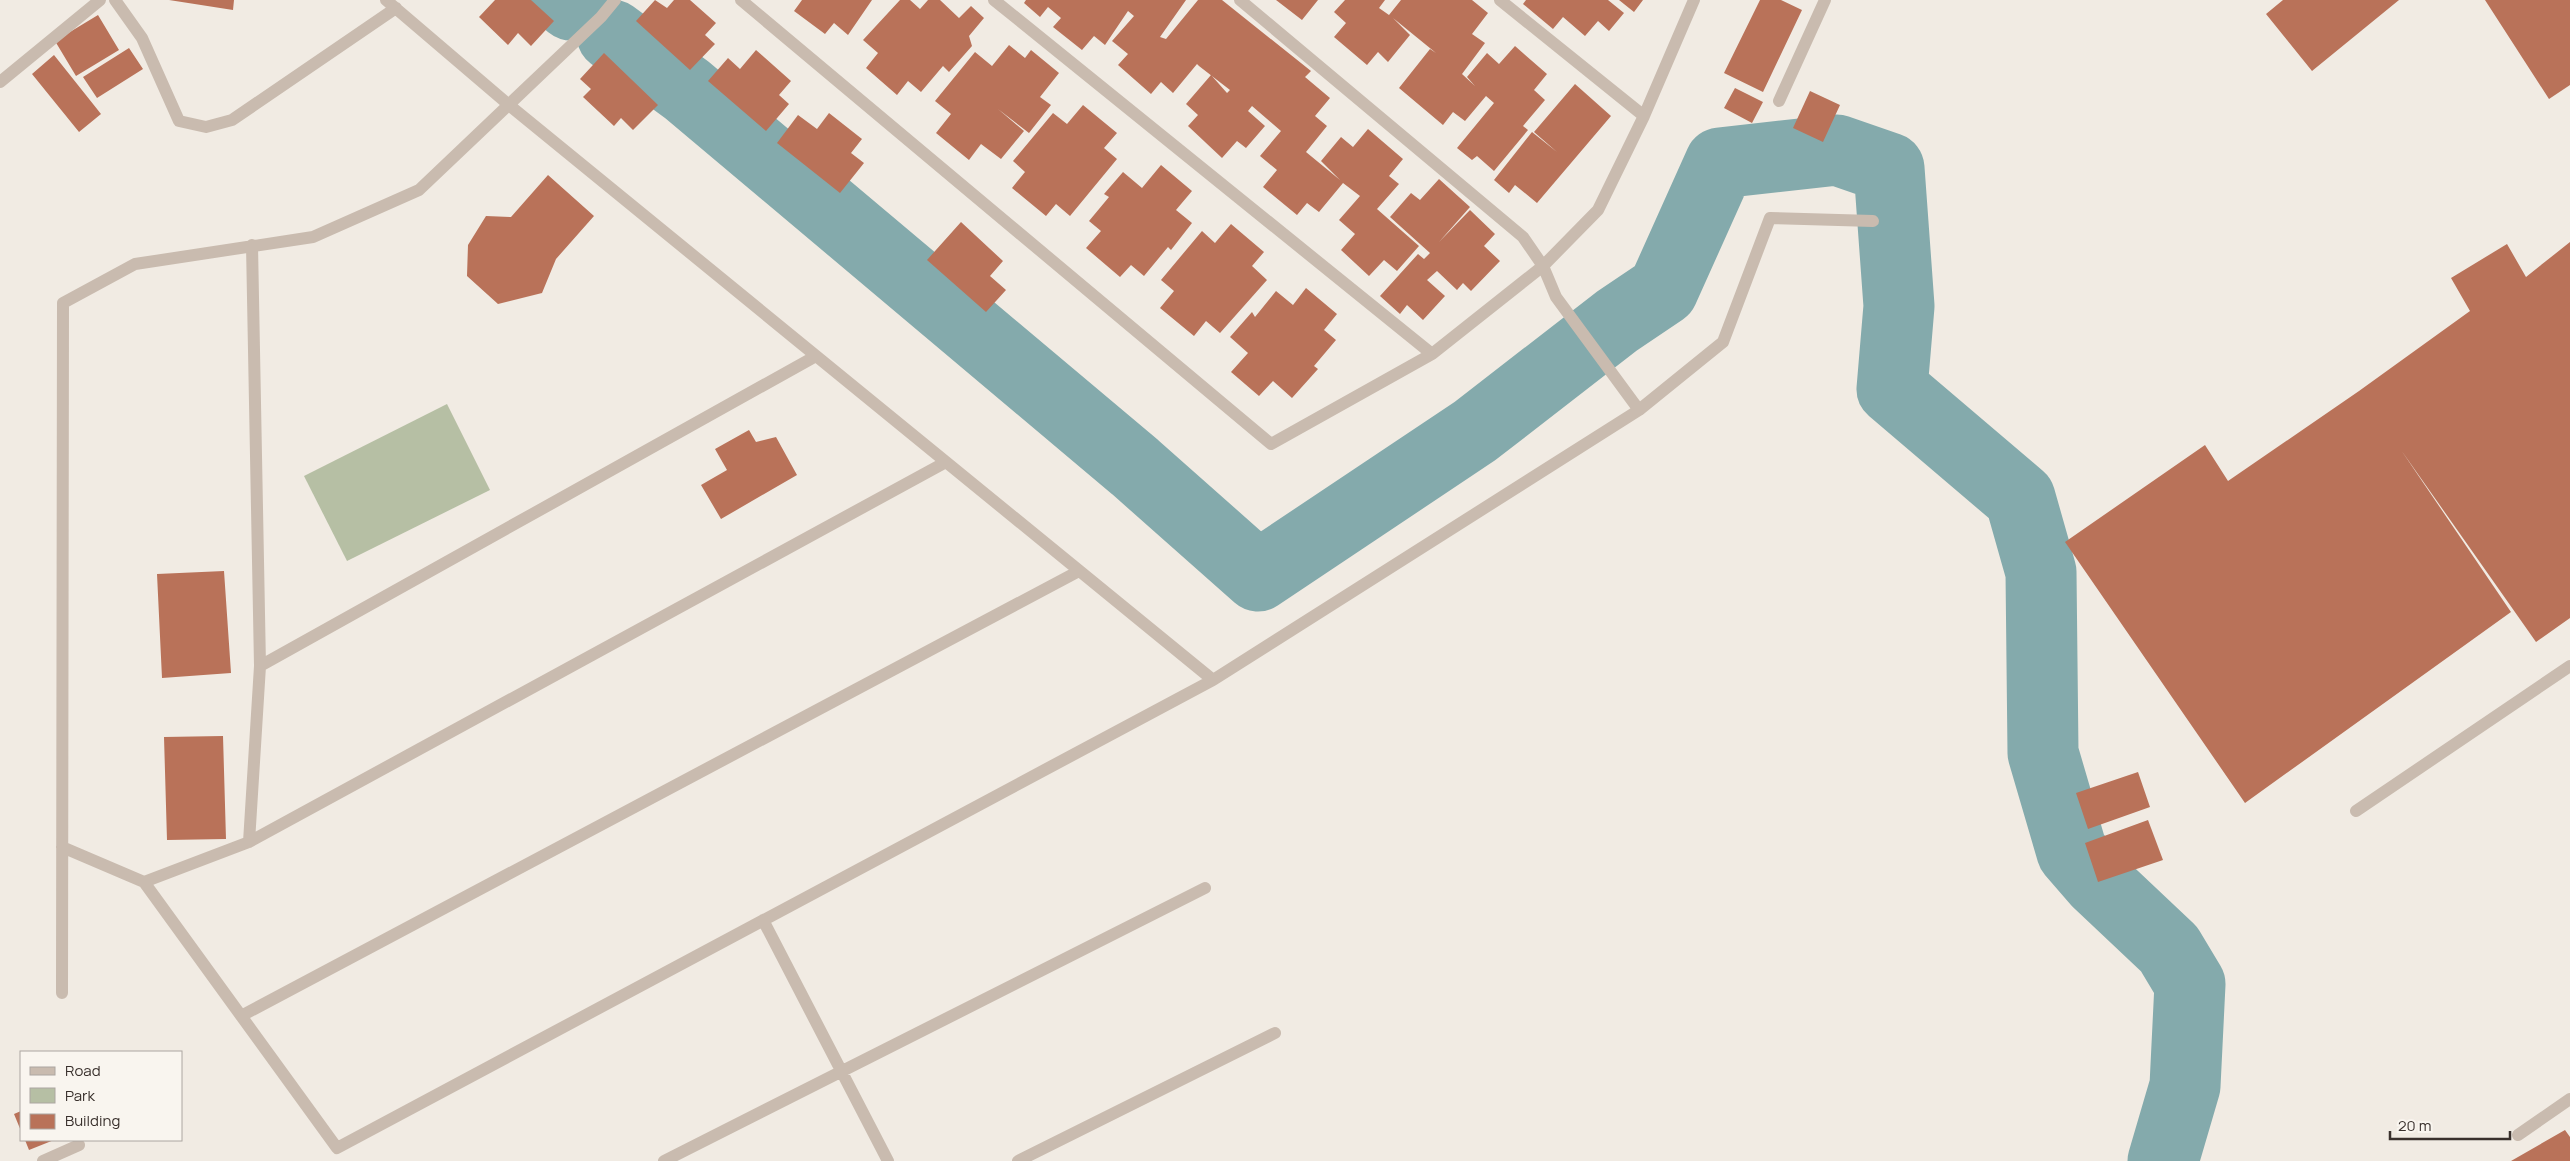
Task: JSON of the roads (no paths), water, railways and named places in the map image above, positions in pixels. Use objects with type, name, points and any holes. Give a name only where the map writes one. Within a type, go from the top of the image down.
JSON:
[{"type":"street","points":[[0,82],[100,0]]},
{"type":"street","points":[[115,0],[142,38],[179,121],[206,127],[232,120],[391,4],[509,106],[1213,680]]},
{"type":"street","points":[[62,994],[63,304],[135,264],[313,237],[419,190],[601,17],[614,0]]},
{"type":"street","points":[[741,0],[1271,444],[1432,354],[1543,266],[1598,210],[1644,116],[1694,0]]},
{"type":"street","points":[[994,0],[1432,354]]},
{"type":"street","points":[[1240,0],[1523,237],[1543,266],[1556,297],[1639,410]]},
{"type":"street","points":[[1500,0],[1644,116]]},
{"type":"street","points":[[1780,101],[1825,0]]},
{"type":"street","points":[[62,847],[144,882],[337,1148],[1213,680],[1639,410],[1723,342],[1770,218],[1873,221]]},
{"type":"street","points":[[249,842],[260,666],[252,245]]},
{"type":"street","points":[[260,666],[816,356]]},
{"type":"street","points":[[144,882],[249,842],[946,462]]},
{"type":"street","points":[[241,1016],[1079,571]]},
{"type":"street","points":[[2356,811],[2570,666]]},
{"type":"street","points":[[664,1161],[841,1070],[1205,888]]},
{"type":"street","points":[[763,920],[888,1161]]},
{"type":"street","points":[[1018,1161],[1275,1033]]},
{"type":"street","points":[[2518,1135],[2570,1099]]},
{"type":"street","points":[[44,1161],[79,1145]]},
{"type":"waterway","points":[[565,0],[571,5]]},
{"type":"waterway","points":[[612,35],[687,90],[1135,467],[1258,576],[1475,431],[1617,321],[1663,290],[1720,163],[1837,150],[1889,168],[1899,306],[1892,389],[2020,498],[2041,572],[2043,753],[2072,852],[2098,882],[2169,949],[2190,984],[2185,1086],[2163,1161]]}]
